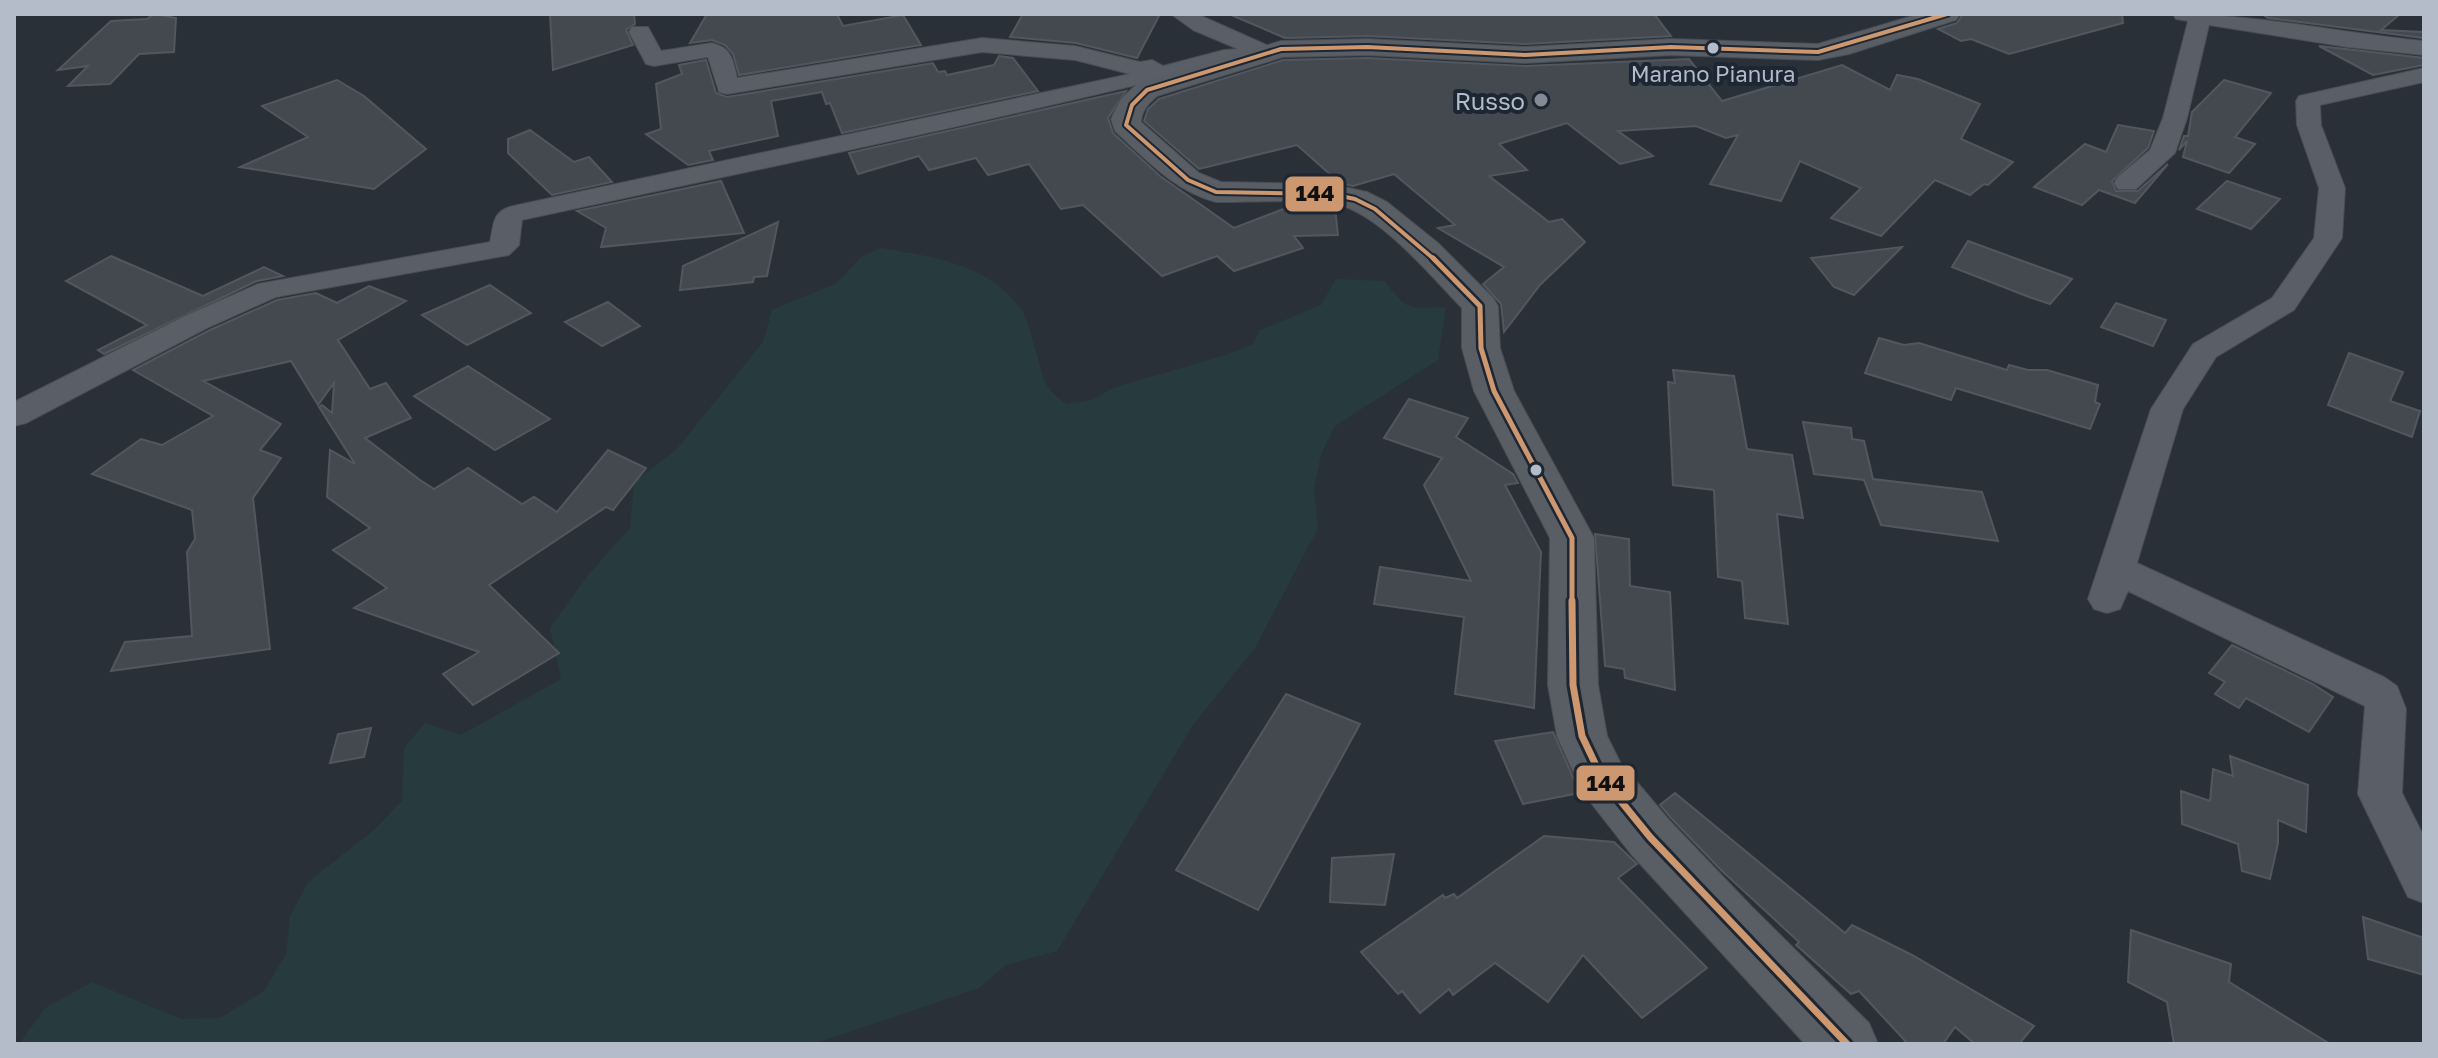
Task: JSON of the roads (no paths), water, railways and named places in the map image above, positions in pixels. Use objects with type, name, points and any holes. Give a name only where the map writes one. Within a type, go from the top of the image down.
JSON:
[{"type":"street","points":[[1182,14],[1197,25],[1248,48]]},
{"type":"street","points":[[640,32],[654,59],[712,50],[720,55],[727,87],[982,45],[1075,53],[1140,69],[1248,48],[1319,47],[1525,55],[1671,47],[1818,52],[1947,14]]},
{"type":"street","points":[[2127,183],[2162,153],[2175,118],[2192,15],[2347,40],[2424,48]]},
{"type":"street","points":[[14,415],[196,322],[268,290],[499,249],[505,245],[507,219],[513,214],[1122,83],[1248,48]]},
{"type":"street","points":[[1248,48],[1147,90],[1131,103],[1125,116],[1126,125],[1188,180],[1216,192],[1331,194],[1355,199],[1375,209],[1426,250],[1480,306],[1481,348],[1494,391],[1572,538],[1573,685],[1582,736],[1602,778],[1681,871],[1847,1044]]},
{"type":"street","points":[[2424,75],[2308,101],[2309,125],[2332,188],[2328,238],[2283,304],[2204,351],[2167,409],[2112,584],[2184,603],[2370,688],[2383,697],[2386,709],[2380,794],[2424,883]]},
{"type":"place","name":"Marano Pianura","points":[[1713,48]]},
{"type":"place","name":"Russo","points":[[1541,100]]}]
